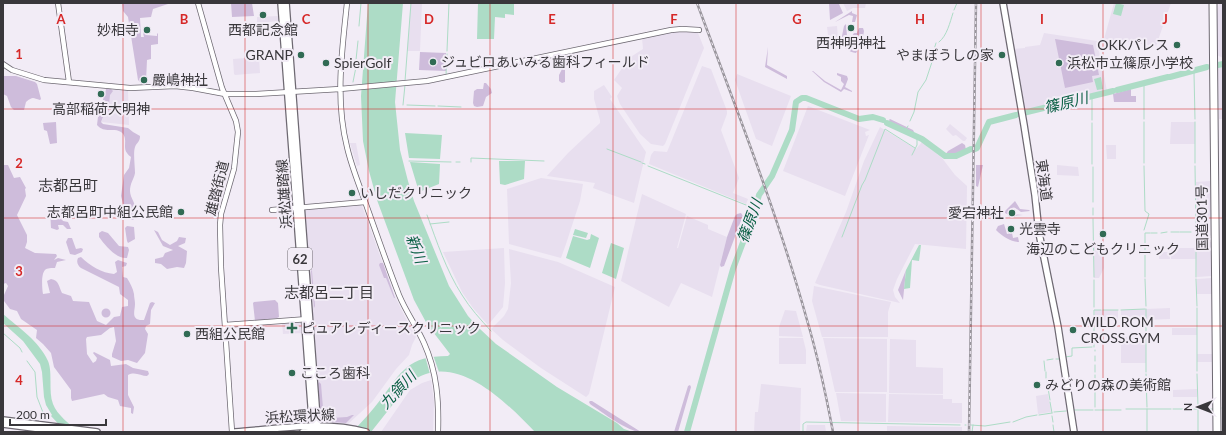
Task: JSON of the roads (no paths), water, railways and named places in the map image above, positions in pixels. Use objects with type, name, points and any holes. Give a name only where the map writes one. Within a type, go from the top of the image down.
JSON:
[{"type":"highway","name":"国道301号","points":[[1213,3],[1217,432]]},
{"type":"main road","name":"浜松雄踏線","points":[[281,3],[290,92],[315,430]]},
{"type":"main road","name":"浜松雄踏線","points":[[286,3],[290,92]]},
{"type":"main road","name":"東海道","points":[[1003,3],[1035,193],[1039,228],[1058,322],[1074,432]]},
{"type":"main road","points":[[3,420],[97,432]]},
{"type":"main road","points":[[3,424],[63,432]]},
{"type":"main road","name":"浜松環状線","points":[[303,432],[336,426],[366,432]]},
{"type":"main road","name":"浜松環状線","points":[[234,432],[315,430],[344,432]]},
{"type":"street","points":[[58,3],[70,82]]},
{"type":"street","name":"雄踏街道","points":[[198,3],[224,94],[236,121],[238,136],[234,169],[220,221],[220,251],[234,432]]},
{"type":"street","points":[[346,3],[340,89],[342,120],[346,141],[365,202],[400,297],[429,354],[434,373],[438,402],[438,432]]},
{"type":"street","points":[[3,64],[12,70],[40,79],[130,88],[175,86],[224,94],[290,92],[358,88],[436,79],[671,30],[699,30]]},
{"type":"street","points":[[272,210],[365,202]]},
{"type":"street","points":[[225,325],[307,319]]},
{"type":"water","points":[[368,3],[403,3],[395,102],[400,150],[414,201],[449,286],[468,316],[496,344],[557,387],[617,423],[624,429],[633,432],[535,432],[494,394],[478,383],[461,375],[444,372],[427,374],[410,383],[371,432],[352,432],[371,412],[395,380],[407,367],[424,359],[448,356],[450,354],[427,324],[414,300],[377,200],[369,171],[363,141],[361,96]]},
{"type":"water","points":[[478,3],[514,3],[514,15],[505,14],[505,18],[495,17],[494,39],[477,39]]},
{"type":"water","points":[[1116,3],[1124,5],[1121,16],[1113,14]]},
{"type":"water","points":[[1101,77],[1103,89],[1097,90],[1094,79]]},
{"type":"water","points":[[405,133],[442,135],[440,159],[409,158]]},
{"type":"water","points":[[499,161],[525,161],[524,179],[505,185],[500,184]]},
{"type":"water","points":[[410,162],[440,164],[439,184],[419,192]]},
{"type":"water","points":[[575,229],[588,233],[586,238],[573,235]]},
{"type":"water","points":[[591,234],[599,238],[590,268],[566,258],[573,236],[587,240],[590,239]]},
{"type":"water","points":[[611,243],[624,248],[616,279],[602,273]]},
{"type":"water","points":[[919,245],[921,245],[919,261],[912,260],[910,288],[904,289],[906,270]]},
{"type":"water","points":[[3,314],[28,335],[44,354],[49,366],[53,404],[61,416],[78,432],[66,432],[51,416],[52,415],[46,405],[44,397],[40,364],[23,341],[3,323]]},
{"type":"waterway","points":[[359,26],[361,3]]},
{"type":"waterway","points":[[405,81],[411,3]]},
{"type":"waterway","points":[[447,51],[449,3]]},
{"type":"waterway","points":[[954,10],[957,3]]},
{"type":"waterway","points":[[939,42],[946,33],[953,13]]},
{"type":"waterway","points":[[356,60],[358,41]]},
{"type":"waterway","points":[[932,60],[936,43]]},
{"type":"waterway","points":[[446,75],[447,54]]},
{"type":"waterway","points":[[910,121],[914,112],[918,92],[926,80],[932,62]]},
{"type":"waterway","name":"篠原川","points":[[1218,65],[1223,64]]},
{"type":"waterway","points":[[353,82],[356,67]]},
{"type":"waterway","name":"篠原川","points":[[1170,77],[1207,67]]},
{"type":"waterway","points":[[1194,73],[1195,119]]},
{"type":"waterway","name":"篠原川","points":[[1117,90],[1168,77]]},
{"type":"waterway","points":[[403,105],[405,85]]},
{"type":"waterway","points":[[1144,86],[1144,119]]},
{"type":"waterway","name":"篠原川","points":[[1019,114],[1113,91]]},
{"type":"waterway","name":"篠原川","points":[[687,432],[733,269],[754,213],[759,195],[772,176],[792,130],[796,102],[802,98],[806,98],[859,119],[873,117],[883,120]]},
{"type":"waterway","points":[[1092,99],[1092,120]]},
{"type":"waterway","points":[[407,105],[435,106]]},
{"type":"waterway","points":[[438,106],[461,107]]},
{"type":"waterway","name":"篠原川","points":[[975,149],[977,148],[989,122],[1016,115]]},
{"type":"waterway","points":[[1144,122],[1144,163]]},
{"type":"waterway","points":[[1195,122],[1195,163]]},
{"type":"waterway","name":"篠原川","points":[[887,123],[922,139],[945,156],[956,156],[971,149]]},
{"type":"waterway","points":[[1092,123],[1092,164]]},
{"type":"waterway","name":"篠原川","points":[[905,131],[908,126]]},
{"type":"waterway","points":[[842,237],[885,129],[915,148]]},
{"type":"waterway","points":[[912,155],[917,145],[917,137]]},
{"type":"waterway","points":[[607,149],[641,162]]},
{"type":"waterway","points":[[471,162],[471,158],[544,161]]},
{"type":"waterway","points":[[409,161],[451,162]]},
{"type":"waterway","points":[[648,166],[756,209]]},
{"type":"waterway","points":[[1144,166],[1145,211],[1149,214],[1144,230]]},
{"type":"waterway","points":[[1195,166],[1196,230]]},
{"type":"waterway","points":[[1093,167],[1093,202]]},
{"type":"waterway","points":[[1093,208],[1093,215]]},
{"type":"waterway","points":[[427,215],[451,276],[465,300],[491,331]]},
{"type":"waterway","points":[[1093,219],[1094,277]]},
{"type":"waterway","points":[[430,224],[449,222]]},
{"type":"waterway","points":[[1161,233],[1167,232]]},
{"type":"waterway","points":[[1171,232],[1179,232]]},
{"type":"waterway","points":[[1180,232],[1191,232]]},
{"type":"waterway","points":[[1196,232],[1196,277]]},
{"type":"waterway","points":[[1145,277],[1145,233],[1150,233]]},
{"type":"waterway","points":[[1151,233],[1157,233]]},
{"type":"waterway","points":[[1145,279],[1146,306]]},
{"type":"waterway","points":[[1196,279],[1197,306]]},
{"type":"waterway","points":[[1094,280],[1094,307]]},
{"type":"waterway","points":[[1197,308],[1197,371]]},
{"type":"waterway","points":[[1121,310],[1145,309]]},
{"type":"waterway","points":[[1146,309],[1146,372]]},
{"type":"waterway","points":[[1094,317],[1094,310],[1101,310]]},
{"type":"waterway","points":[[1103,310],[1118,310]]},
{"type":"waterway","points":[[1094,320],[1094,347]]},
{"type":"waterway","points":[[3,333],[20,348],[22,352]]},
{"type":"waterway","points":[[1065,357],[1072,356],[1072,348],[1092,347]]},
{"type":"waterway","points":[[1095,356],[1095,361]]},
{"type":"waterway","points":[[1047,360],[1053,359]]},
{"type":"waterway","points":[[27,361],[35,372],[37,397],[44,415]]},
{"type":"waterway","points":[[1044,361],[1045,371]]},
{"type":"waterway","points":[[1095,365],[1095,372]]},
{"type":"waterway","points":[[1046,372],[1046,378]]},
{"type":"waterway","points":[[1146,374],[1147,407]]},
{"type":"waterway","points":[[1197,374],[1198,406]]},
{"type":"waterway","points":[[1095,375],[1095,385]]},
{"type":"waterway","points":[[1047,380],[1048,386]]},
{"type":"waterway","points":[[1048,388],[1050,400]]},
{"type":"waterway","points":[[1095,388],[1095,407]]},
{"type":"waterway","points":[[1050,402],[1052,413]]},
{"type":"waterway","points":[[1126,409],[1171,409]]},
{"type":"waterway","points":[[1147,409],[1147,432]]},
{"type":"waterway","points":[[1173,409],[1213,409]]},
{"type":"waterway","points":[[1198,409],[1198,432]]},
{"type":"waterway","points":[[1074,410],[1093,410]]},
{"type":"waterway","points":[[1095,410],[1121,410]]},
{"type":"waterway","points":[[1054,412],[1066,411]]},
{"type":"waterway","points":[[1039,415],[1052,413]]},
{"type":"waterway","points":[[1013,422],[1037,415]]},
{"type":"waterway","points":[[1052,416],[1053,422]]},
{"type":"waterway","points":[[803,432],[803,424],[806,422],[960,425]]},
{"type":"waterway","points":[[971,425],[985,426],[1010,422]]},
{"type":"waterway","points":[[972,432],[973,425]]},
{"type":"waterway","points":[[1053,425],[1054,432]]},
{"type":"railway","points":[[697,3],[783,240],[815,348],[833,432]]},
{"type":"railway","points":[[969,432],[976,3]]},
{"type":"place","name":"西都記念館","points":[[263,15]]},
{"type":"place","name":"西神明神社","points":[[851,28]]},
{"type":"place","name":"妙相寺","points":[[147,30]]},
{"type":"place","name":"OKKパレス","points":[[1177,45]]},
{"type":"place","name":"GRANP","points":[[301,55]]},
{"type":"place","name":"やまぼうしの家","points":[[1002,55]]},
{"type":"place","name":"ジュビロあいみる歯科フィールド","points":[[433,62]]},
{"type":"place","name":"SpierGolf","points":[[326,63]]},
{"type":"place","name":"浜松市立篠原小学校","points":[[1059,63]]},
{"type":"place","name":"嚴嶋神社","points":[[144,80]]},
{"type":"place","name":"高部稲荷大明神","points":[[101,94]]},
{"type":"place","name":"いしだクリニック","points":[[352,193]]},
{"type":"place","name":"志都呂町中組公民館","points":[[181,212]]},
{"type":"place","name":"愛宕神社","points":[[1012,213]]},
{"type":"place","name":"光雲寺","points":[[1011,229]]},
{"type":"place","name":"海辺のこどもクリニック","points":[[1103,234]]},
{"type":"place","name":"ピュアレディースクリニック","points":[[292,328]]},
{"type":"place","name":"WILD ROM CROSS.GYM","points":[[1073,330]]},
{"type":"place","name":"西組公民館","points":[[187,334]]},
{"type":"place","name":"こころ歯科","points":[[292,373]]},
{"type":"place","name":"みどりの森の美術館","points":[[1037,385]]},
{"type":"district","name":"志都呂町","points":[[68,186]]},
{"type":"district","name":"志都呂二丁目","points":[[329,293]]},
{"type":"water label","name":"新川","points":[[416,249]]},
{"type":"water label","name":"九領川","points":[[398,390]]}]
